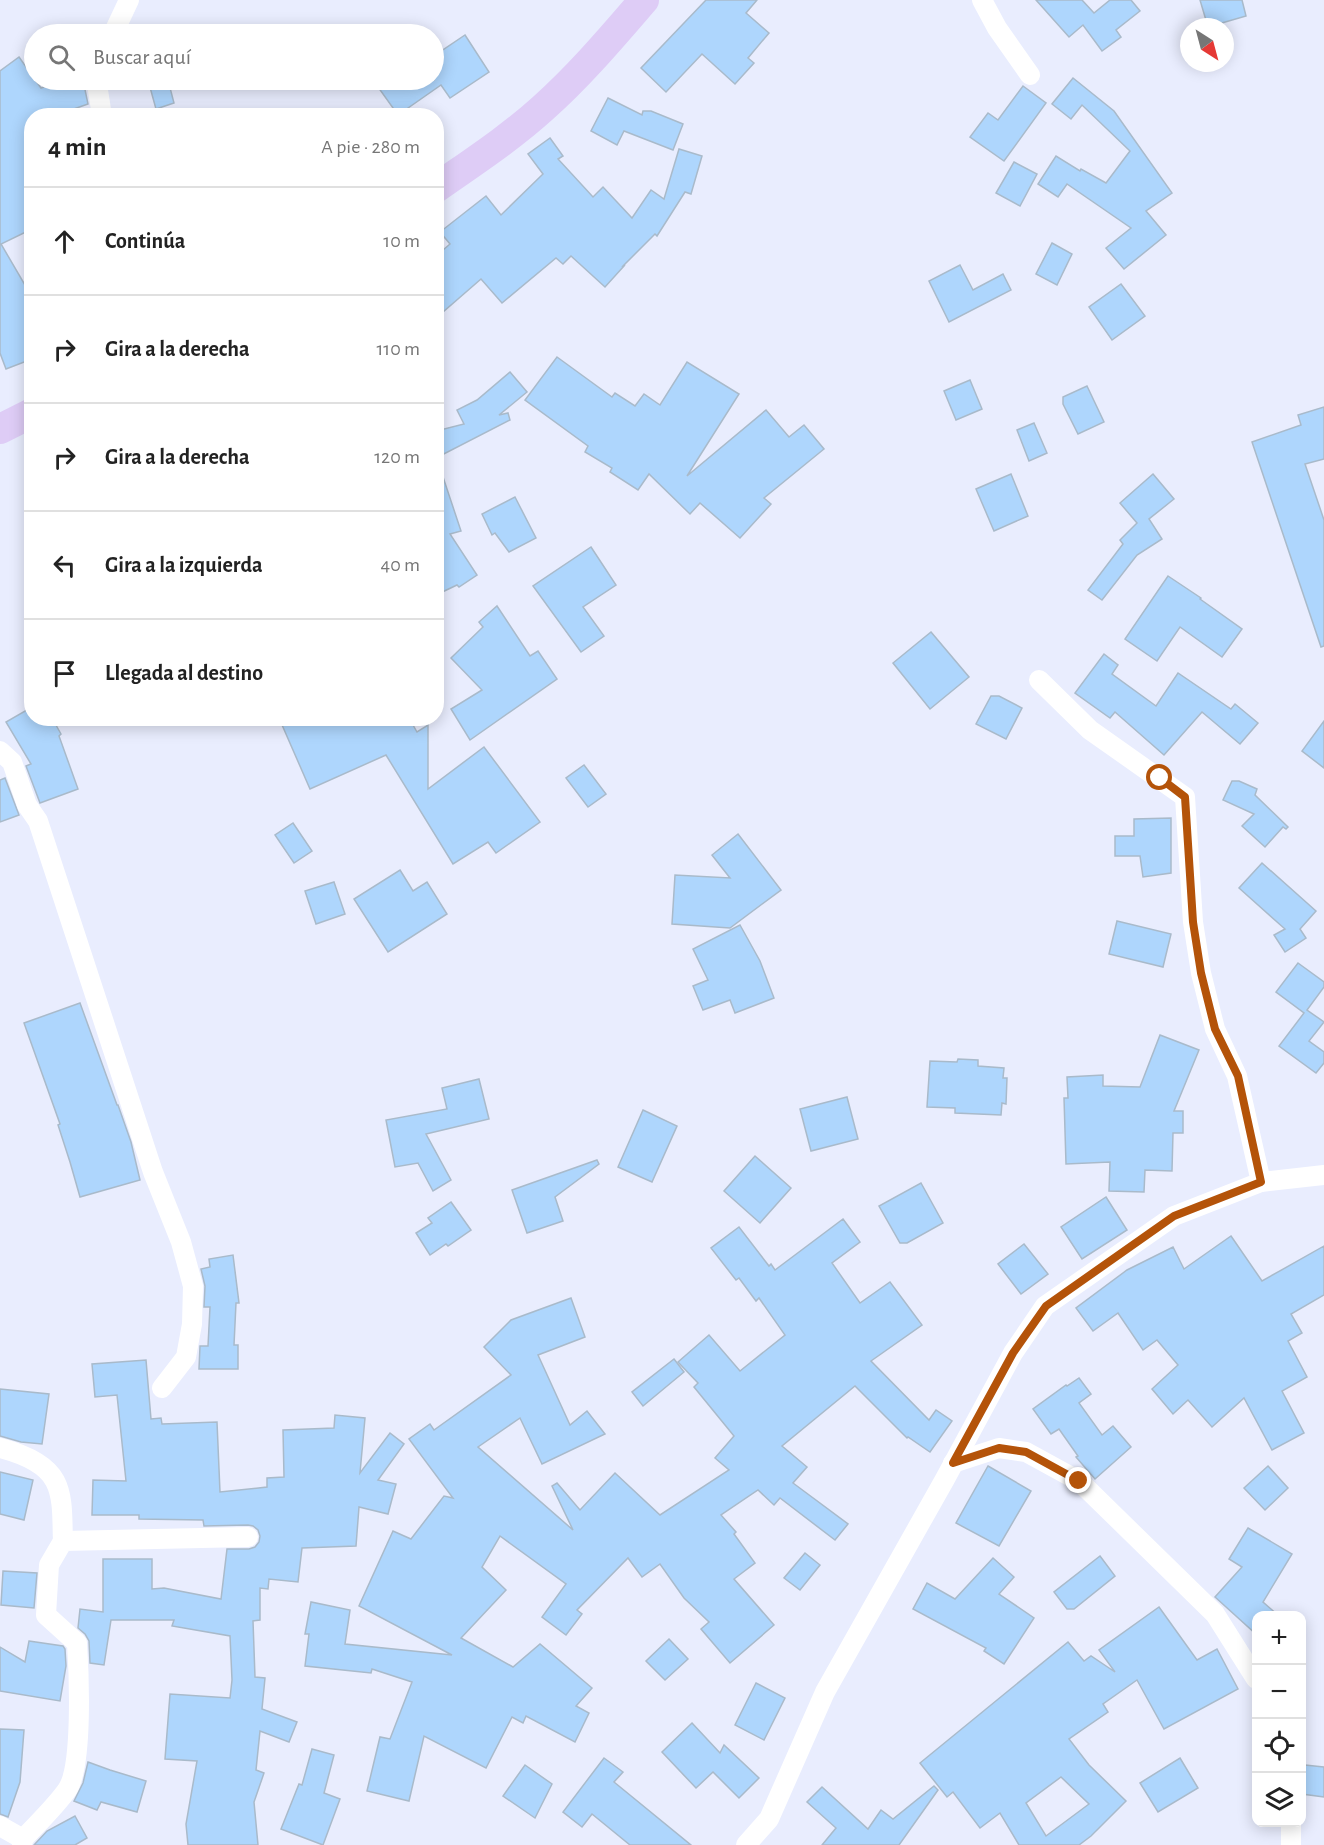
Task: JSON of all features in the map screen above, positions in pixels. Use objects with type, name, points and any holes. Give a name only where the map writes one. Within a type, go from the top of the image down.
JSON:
[{"type":"main road","points":[[444,182],[504,140],[544,107],[602,48],[644,0]]},
{"type":"main road","points":[[0,429],[24,417]]},
{"type":"street","points":[[118,24],[129,0]]},
{"type":"street","points":[[982,0],[997,28],[1030,75]]},
{"type":"street","points":[[98,90],[101,108]]},
{"type":"street","points":[[1039,680],[1090,730],[1185,797],[1193,922],[1201,973],[1215,1029],[1238,1076],[1261,1182]]},
{"type":"street","points":[[0,751],[12,762],[27,805],[38,821],[153,1172],[181,1242],[193,1286],[192,1324],[186,1357],[162,1388]]},
{"type":"street","points":[[746,1845],[769,1819],[825,1692],[1013,1353],[1046,1306],[1174,1216],[1261,1182],[1324,1175]]},
{"type":"street","points":[[0,1448],[21,1454],[42,1467],[55,1480],[60,1497],[63,1541],[49,1565],[46,1615],[77,1643],[79,1675],[76,1758],[68,1789],[22,1842],[0,1826]]},
{"type":"street","points":[[953,1463],[999,1448],[1026,1452],[1079,1481],[1215,1614],[1252,1671]]},
{"type":"street","points":[[63,1541],[248,1537]]},
{"type":"street","points":[[1291,1827],[1291,1845]]},
{"type":"building","points":[[706,0],[757,0],[746,13],[769,33],[748,58],[754,63],[735,84],[702,54],[666,92],[641,68]]},
{"type":"building","points":[[1036,0],[1082,0],[1094,13],[1110,0],[1131,0],[1140,11],[1116,30],[1121,37],[1102,51],[1083,25],[1069,37]]},
{"type":"building","points":[[1200,0],[1242,0],[1246,16],[1234,19],[1205,18]]},
{"type":"building","points":[[465,35],[489,72],[450,98],[444,89],[444,49]]},
{"type":"building","points":[[19,57],[24,64],[24,90],[85,90],[88,104],[77,108],[24,108],[24,233],[1,244],[24,283],[24,362],[6,369],[0,353],[0,71]]},
{"type":"building","points":[[1073,78],[1114,111],[1172,193],[1146,211],[1166,235],[1124,269],[1106,248],[1131,228],[1067,184],[1058,197],[1038,184],[1056,156],[1106,183],[1130,151],[1082,105],[1071,119],[1052,104]]},
{"type":"building","points":[[1023,86],[1046,103],[1004,161],[970,137],[988,113],[998,120]]},
{"type":"building","points":[[151,90],[171,90],[174,103],[156,108]]},
{"type":"building","points":[[380,90],[434,90],[408,108],[393,108]]},
{"type":"building","points":[[608,98],[642,115],[643,111],[651,111],[683,124],[673,150],[624,131],[617,145],[591,131]]},
{"type":"building","points":[[550,138],[563,156],[558,159],[593,197],[603,187],[632,218],[651,190],[664,199],[679,149],[702,156],[691,194],[685,192],[657,236],[655,234],[605,287],[571,256],[563,264],[556,258],[502,303],[481,279],[444,311],[444,249],[450,244],[444,237],[444,229],[486,196],[501,215],[543,174],[528,154]]},
{"type":"building","points":[[1014,162],[1037,174],[1020,206],[996,193]]},
{"type":"building","points":[[1052,243],[1072,254],[1057,285],[1036,274]]},
{"type":"building","points":[[960,265],[973,290],[1003,274],[1011,290],[949,322],[929,281]]},
{"type":"building","points":[[1121,284],[1145,316],[1112,340],[1089,307]]},
{"type":"building","points":[[557,357],[612,397],[615,393],[635,406],[644,394],[660,405],[687,362],[739,394],[687,476],[766,410],[789,437],[804,425],[824,449],[764,498],[771,504],[740,538],[700,503],[690,514],[649,474],[638,490],[610,472],[612,468],[585,452],[588,446],[525,400]]},
{"type":"building","points":[[510,372],[527,392],[499,415],[508,413],[510,420],[444,454],[444,429],[464,424],[457,410],[477,400]]},
{"type":"building","points":[[970,380],[982,409],[956,420],[944,391]]},
{"type":"building","points":[[1087,386],[1104,422],[1078,434],[1063,404],[1063,397]]},
{"type":"building","points":[[1324,407],[1324,459],[1305,464],[1324,520],[1324,646],[1321,647],[1252,442],[1301,425],[1298,415]]},
{"type":"building","points":[[1034,423],[1047,453],[1029,461],[1017,430]]},
{"type":"building","points":[[1011,474],[1028,516],[994,531],[976,489]]},
{"type":"building","points":[[1153,474],[1174,499],[1149,519],[1162,539],[1137,555],[1102,600],[1088,590],[1123,544],[1120,540],[1137,523],[1120,503]]},
{"type":"building","points":[[444,480],[461,531],[450,534],[477,575],[459,587],[457,585],[444,591]]},
{"type":"building","points":[[515,497],[536,538],[509,552],[495,533],[492,535],[482,514]]},
{"type":"building","points":[[591,547],[616,585],[583,607],[604,636],[581,652],[533,586]]},
{"type":"building","points":[[1168,576],[1242,629],[1222,657],[1180,627],[1157,661],[1125,639]]},
{"type":"building","points":[[497,606],[530,656],[538,651],[557,679],[470,740],[451,709],[482,690],[451,658],[483,627],[479,622]]},
{"type":"building","points":[[931,632],[969,677],[930,709],[893,663]]},
{"type":"building","points":[[1104,654],[1118,665],[1112,674],[1156,706],[1178,673],[1231,709],[1235,704],[1258,723],[1240,744],[1202,712],[1164,755],[1115,712],[1110,718],[1075,693]]},
{"type":"building","points":[[991,696],[999,696],[1022,708],[1006,739],[976,724]]},
{"type":"building","points":[[24,712],[24,726],[56,726],[78,789],[40,803],[26,766],[31,764],[6,722]]},
{"type":"building","points":[[1324,721],[1324,768],[1302,751]]},
{"type":"building","points":[[282,726],[414,726],[417,732],[428,726],[428,789],[484,747],[540,822],[496,853],[488,842],[453,864],[386,755],[310,789]]},
{"type":"building","points":[[584,765],[606,794],[588,807],[566,778]]},
{"type":"building","points":[[5,778],[19,815],[0,822],[0,780]]},
{"type":"building","points":[[1232,781],[1239,781],[1257,789],[1255,795],[1288,827],[1286,829],[1283,827],[1265,847],[1242,826],[1254,814],[1223,800]]},
{"type":"building","points":[[1171,818],[1171,873],[1143,877],[1140,856],[1115,856],[1115,836],[1134,836],[1134,819]]},
{"type":"building","points":[[293,823],[312,851],[294,863],[275,835]]},
{"type":"building","points":[[738,834],[781,890],[730,928],[672,924],[675,875],[730,878],[712,855]]},
{"type":"building","points":[[1262,863],[1316,911],[1300,929],[1306,938],[1285,952],[1274,935],[1285,929],[1239,888]]},
{"type":"building","points":[[400,870],[413,891],[427,882],[447,914],[388,952],[354,899]]},
{"type":"building","points":[[334,882],[345,914],[316,924],[305,891]]},
{"type":"building","points":[[1117,921],[1171,934],[1163,967],[1109,954]]},
{"type":"building","points":[[740,925],[760,961],[774,998],[735,1013],[730,1000],[703,1010],[693,986],[708,980],[693,949]]},
{"type":"building","points":[[1298,963],[1324,982],[1324,987],[1307,1010],[1324,1022],[1309,1041],[1324,1052],[1324,1063],[1316,1073],[1279,1046],[1304,1013],[1276,992]]},
{"type":"building","points":[[80,1003],[131,1142],[140,1180],[80,1197],[58,1125],[60,1124],[24,1023]]},
{"type":"building","points":[[1160,1035],[1199,1050],[1174,1111],[1183,1111],[1183,1133],[1173,1133],[1172,1171],[1145,1170],[1144,1192],[1109,1191],[1110,1162],[1066,1164],[1064,1098],[1068,1098],[1067,1077],[1103,1075],[1103,1086],[1140,1087]]},
{"type":"building","points":[[958,1059],[978,1060],[978,1066],[1004,1068],[1003,1078],[1007,1078],[1006,1104],[1002,1103],[1001,1115],[955,1113],[955,1108],[927,1107],[930,1061],[957,1062]]},
{"type":"building","points":[[479,1079],[489,1119],[426,1134],[451,1180],[433,1191],[418,1163],[395,1167],[386,1120],[447,1109],[442,1088]]},
{"type":"building","points":[[847,1097],[858,1139],[811,1151],[800,1109]]},
{"type":"building","points":[[643,1110],[677,1126],[652,1182],[618,1167]]},
{"type":"building","points":[[755,1156],[791,1188],[760,1223],[724,1191]]},
{"type":"building","points":[[597,1160],[599,1164],[555,1197],[563,1221],[527,1233],[512,1190]]},
{"type":"building","points":[[921,1183],[943,1223],[907,1243],[900,1243],[879,1206]]},
{"type":"building","points":[[1106,1197],[1127,1230],[1082,1259],[1061,1227]]},
{"type":"building","points":[[451,1202],[471,1230],[430,1255],[416,1233],[432,1223],[428,1218]]},
{"type":"building","points":[[843,1219],[860,1242],[832,1263],[860,1303],[890,1282],[922,1325],[871,1361],[929,1420],[936,1410],[952,1421],[930,1452],[907,1438],[855,1386],[782,1446],[807,1467],[793,1483],[848,1524],[835,1540],[780,1498],[774,1505],[758,1490],[721,1515],[736,1532],[734,1534],[755,1563],[734,1579],[774,1625],[730,1663],[701,1629],[709,1622],[684,1598],[660,1564],[642,1577],[628,1558],[577,1610],[582,1614],[566,1635],[542,1617],[566,1584],[500,1536],[482,1567],[506,1590],[461,1638],[513,1667],[540,1644],[592,1688],[576,1706],[589,1713],[575,1742],[526,1716],[523,1723],[512,1717],[486,1768],[424,1736],[409,1801],[367,1791],[380,1737],[390,1739],[412,1682],[372,1669],[371,1673],[305,1666],[309,1634],[305,1634],[311,1602],[350,1610],[345,1644],[452,1655],[359,1606],[393,1531],[411,1539],[444,1496],[453,1498],[409,1439],[430,1424],[434,1430],[511,1375],[484,1347],[511,1320],[571,1298],[585,1337],[538,1355],[570,1425],[587,1411],[605,1434],[542,1464],[520,1418],[478,1447],[573,1530],[552,1486],[557,1483],[580,1510],[615,1473],[660,1515],[729,1470],[715,1458],[734,1436],[694,1387],[698,1383],[678,1362],[709,1335],[740,1371],[785,1335],[759,1298],[756,1301],[739,1278],[736,1280],[711,1248],[739,1227],[769,1266],[771,1264],[775,1270]]},
{"type":"building","points":[[1231,1236],[1262,1281],[1324,1246],[1324,1295],[1291,1314],[1302,1333],[1288,1341],[1307,1377],[1282,1391],[1304,1433],[1272,1450],[1244,1398],[1212,1427],[1188,1400],[1173,1414],[1152,1389],[1178,1365],[1157,1340],[1143,1350],[1118,1313],[1093,1331],[1076,1308],[1127,1270],[1173,1247],[1184,1269]]},
{"type":"building","points":[[1024,1244],[1048,1274],[1021,1294],[998,1264]]},
{"type":"building","points":[[233,1255],[239,1303],[236,1303],[234,1345],[238,1345],[238,1369],[199,1369],[200,1346],[208,1346],[210,1307],[204,1307],[205,1286],[201,1269],[210,1267],[209,1259]]},
{"type":"building","points":[[674,1359],[684,1372],[643,1406],[632,1392]]},
{"type":"building","points":[[146,1360],[151,1419],[161,1418],[162,1424],[217,1422],[220,1492],[267,1487],[267,1478],[284,1477],[283,1430],[334,1428],[335,1415],[365,1418],[360,1473],[390,1433],[404,1444],[378,1480],[396,1484],[388,1514],[359,1507],[356,1546],[302,1548],[298,1582],[269,1579],[268,1589],[260,1588],[260,1620],[253,1621],[255,1677],[265,1678],[262,1709],[297,1722],[289,1742],[260,1731],[256,1770],[264,1773],[254,1802],[258,1845],[188,1845],[186,1824],[197,1761],[165,1759],[170,1694],[230,1698],[232,1680],[230,1636],[172,1626],[174,1620],[111,1620],[104,1665],[90,1663],[89,1641],[78,1628],[80,1609],[103,1612],[103,1559],[152,1559],[152,1589],[164,1588],[221,1599],[227,1549],[249,1549],[255,1547],[259,1542],[258,1530],[248,1525],[204,1526],[203,1520],[139,1519],[139,1515],[92,1515],[93,1480],[126,1481],[117,1395],[95,1397],[92,1364]]},
{"type":"building","points":[[1079,1378],[1091,1394],[1079,1403],[1102,1435],[1113,1426],[1131,1447],[1095,1479],[1076,1457],[1078,1456],[1059,1429],[1051,1434],[1033,1409]]},
{"type":"building","points":[[0,1389],[49,1394],[42,1444],[21,1442],[0,1436]]},
{"type":"building","points":[[988,1466],[1031,1491],[999,1546],[956,1523]]},
{"type":"building","points":[[1268,1466],[1288,1488],[1265,1510],[1244,1488]]},
{"type":"building","points":[[0,1472],[33,1480],[24,1520],[0,1514]]},
{"type":"building","points":[[1248,1528],[1292,1554],[1263,1602],[1273,1611],[1252,1611],[1252,1630],[1215,1597],[1242,1567],[1229,1559]]},
{"type":"building","points":[[805,1553],[820,1565],[800,1590],[784,1578]]},
{"type":"building","points":[[1100,1556],[1115,1576],[1074,1609],[1067,1609],[1054,1592]]},
{"type":"building","points":[[993,1558],[1014,1577],[999,1594],[1034,1618],[1004,1664],[984,1651],[986,1648],[913,1609],[927,1583],[955,1599]]},
{"type":"building","points":[[3,1571],[37,1573],[34,1608],[1,1605]]},
{"type":"building","points":[[1159,1607],[1197,1660],[1217,1649],[1238,1689],[1164,1729],[1137,1680],[1103,1704],[1108,1712],[1069,1739],[1089,1765],[1126,1801],[1079,1845],[1019,1845],[1000,1813],[980,1828],[953,1792],[947,1797],[920,1763],[1068,1642],[1084,1661],[1091,1656],[1115,1672],[1099,1650]],"holes":[[[1061,1777],[1089,1804],[1046,1836],[1026,1803]]]},
{"type":"building","points":[[669,1639],[688,1659],[665,1680],[646,1661]]},
{"type":"building","points":[[29,1641],[63,1646],[65,1649],[66,1666],[60,1701],[0,1691],[0,1647],[25,1662]]},
{"type":"building","points":[[756,1683],[785,1698],[764,1740],[735,1725]]},
{"type":"building","points":[[692,1723],[720,1753],[724,1745],[759,1778],[739,1798],[713,1772],[696,1788],[662,1752]]},
{"type":"building","points":[[0,1729],[24,1730],[20,1782],[8,1817],[0,1814]]},
{"type":"building","points":[[312,1749],[334,1755],[324,1793],[340,1799],[323,1845],[281,1829],[299,1784],[302,1785]]},
{"type":"building","points":[[604,1758],[623,1772],[614,1782],[691,1845],[630,1845],[592,1814],[582,1827],[563,1812]]},
{"type":"building","points":[[1180,1758],[1198,1788],[1158,1812],[1140,1783]]},
{"type":"building","points":[[88,1762],[146,1781],[137,1812],[101,1802],[97,1810],[74,1801],[83,1783]]},
{"type":"building","points":[[525,1765],[552,1784],[535,1818],[503,1796]]},
{"type":"building","points":[[1306,1765],[1324,1767],[1324,1797],[1306,1795]]},
{"type":"building","points":[[934,1786],[938,1790],[899,1845],[822,1845],[836,1828],[807,1802],[822,1787],[868,1829],[881,1810],[893,1819]]},
{"type":"building","points":[[75,1816],[87,1838],[75,1845],[34,1845],[47,1831]]},
{"type":"route","points":[[1079,1481],[1026,1452],[999,1448],[953,1463],[1013,1353],[1046,1306],[1174,1216],[1261,1182],[1238,1076],[1215,1029],[1201,973],[1193,922],[1185,797],[1160,778]]}]
